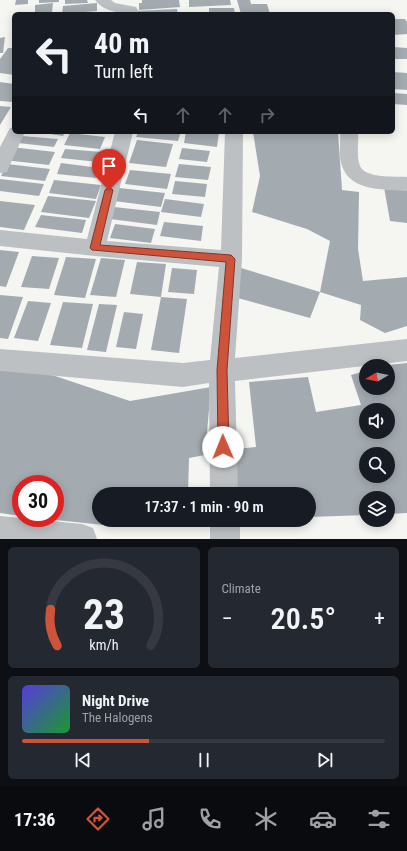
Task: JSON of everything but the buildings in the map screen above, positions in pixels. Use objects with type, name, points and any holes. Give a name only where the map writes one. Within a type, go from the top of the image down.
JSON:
[{"type":"street","points":[[102,0],[111,6],[131,10],[132,12]]},
{"type":"street","points":[[0,167],[15,134]]},
{"type":"street","points":[[95,248],[124,134]]},
{"type":"street","points":[[224,487],[222,370],[231,259],[234,134]]},
{"type":"street","points":[[350,134],[351,165],[354,173],[362,179],[371,181],[407,184]]},
{"type":"street","points":[[0,238],[95,248],[231,259]]},
{"type":"street","points":[[0,360],[183,374],[407,350]]},
{"type":"street","points":[[225,527],[225,539]]},
{"type":"street","points":[[0,531],[82,539]]},
{"type":"route","points":[[109,190],[95,248],[231,259],[222,370],[223,447]]}]
